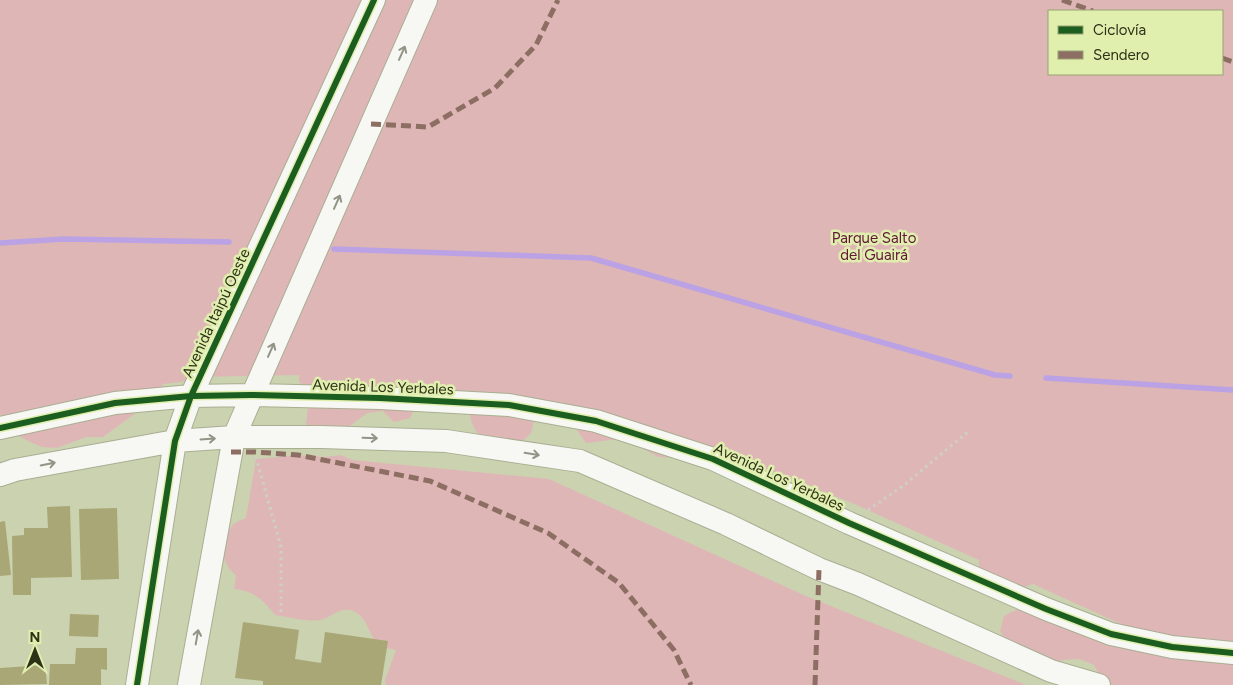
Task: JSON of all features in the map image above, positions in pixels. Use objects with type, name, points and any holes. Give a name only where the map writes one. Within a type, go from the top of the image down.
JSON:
[{"type":"street","name":"Avenida Itaipú Oeste","points":[[137,685],[175,441],[192,396],[374,0]]},
{"type":"street","points":[[189,685],[234,437],[426,0]]},
{"type":"street","name":"Avenida Los Yerbales","points":[[0,428],[115,403],[192,396],[251,395],[380,398],[509,405],[596,421],[713,459],[894,543],[1046,609],[1111,634],[1172,647],[1233,653]]},
{"type":"street","points":[[0,475],[15,470],[175,441],[234,437],[321,437],[446,441],[580,461],[726,524],[819,569],[858,584],[1051,671],[1098,685]]},
{"type":"path","points":[[866,512],[903,486],[970,430]]},
{"type":"path","points":[[254,452],[282,546],[281,612]]},
{"type":"green space","name":"Parque Salto del Guairá","points":[[0,0],[1233,0],[1233,685],[1108,685],[1102,680],[1094,665],[1079,659],[1048,664],[1017,658],[1000,631],[1004,616],[1020,608],[1147,636],[1033,584],[1006,593],[979,579],[979,560],[852,503],[754,464],[745,472],[691,458],[658,457],[644,449],[635,437],[586,443],[577,430],[576,414],[535,417],[531,433],[520,444],[486,444],[473,424],[469,401],[441,388],[424,390],[410,418],[394,422],[383,411],[367,413],[330,441],[314,437],[306,424],[310,392],[299,382],[299,375],[197,377],[181,382],[163,384],[155,399],[103,437],[86,437],[57,448],[42,447],[28,441],[14,433],[3,421],[0,413]]},
{"type":"green space","points":[[298,455],[324,457],[341,455],[352,460],[549,479],[806,596],[1026,685],[386,685],[385,680],[396,650],[381,646],[373,638],[358,614],[353,611],[344,610],[320,620],[303,620],[275,615],[257,597],[234,589],[236,575],[227,565],[224,558],[223,545],[232,526],[246,518],[256,459]]},
{"type":"building","points":[[70,506],[72,577],[31,578],[31,595],[13,595],[12,536],[24,535],[24,528],[48,528],[47,507]]},
{"type":"building","points":[[117,508],[119,579],[81,580],[79,509]]},
{"type":"building","points":[[5,521],[11,575],[0,576],[0,522]]},
{"type":"building","points":[[70,614],[99,615],[98,637],[69,636]]},
{"type":"building","points":[[243,622],[299,630],[295,659],[321,663],[325,632],[388,641],[381,685],[263,685],[263,681],[235,678]]},
{"type":"building","points":[[76,648],[107,648],[107,670],[101,669],[101,685],[49,685],[50,664],[75,664]]},
{"type":"building","points":[[45,665],[47,684],[0,685],[0,668]]},
{"type":"waterway","points":[[0,243],[64,239],[229,242]]},
{"type":"waterway","points":[[334,249],[591,258],[995,375],[1010,376]]},
{"type":"waterway","points":[[1046,378],[1233,390]]},
{"type":"marked path","points":[[371,124],[428,127],[495,88],[536,45],[558,0]]},
{"type":"marked path","points":[[1062,0],[1090,10]]},
{"type":"marked path","points":[[1223,58],[1233,62]]},
{"type":"marked path","points":[[231,452],[298,455],[430,481],[548,533],[619,583],[674,650],[691,685]]},
{"type":"marked path","points":[[815,685],[819,569]]},
{"type":"cycle path","points":[[137,685],[175,441],[191,396],[374,0]]},
{"type":"cycle path","points":[[0,428],[115,403],[191,396],[251,395],[380,398],[509,405],[596,421],[713,459],[849,523],[1046,609],[1111,634],[1172,647],[1233,653]]}]
